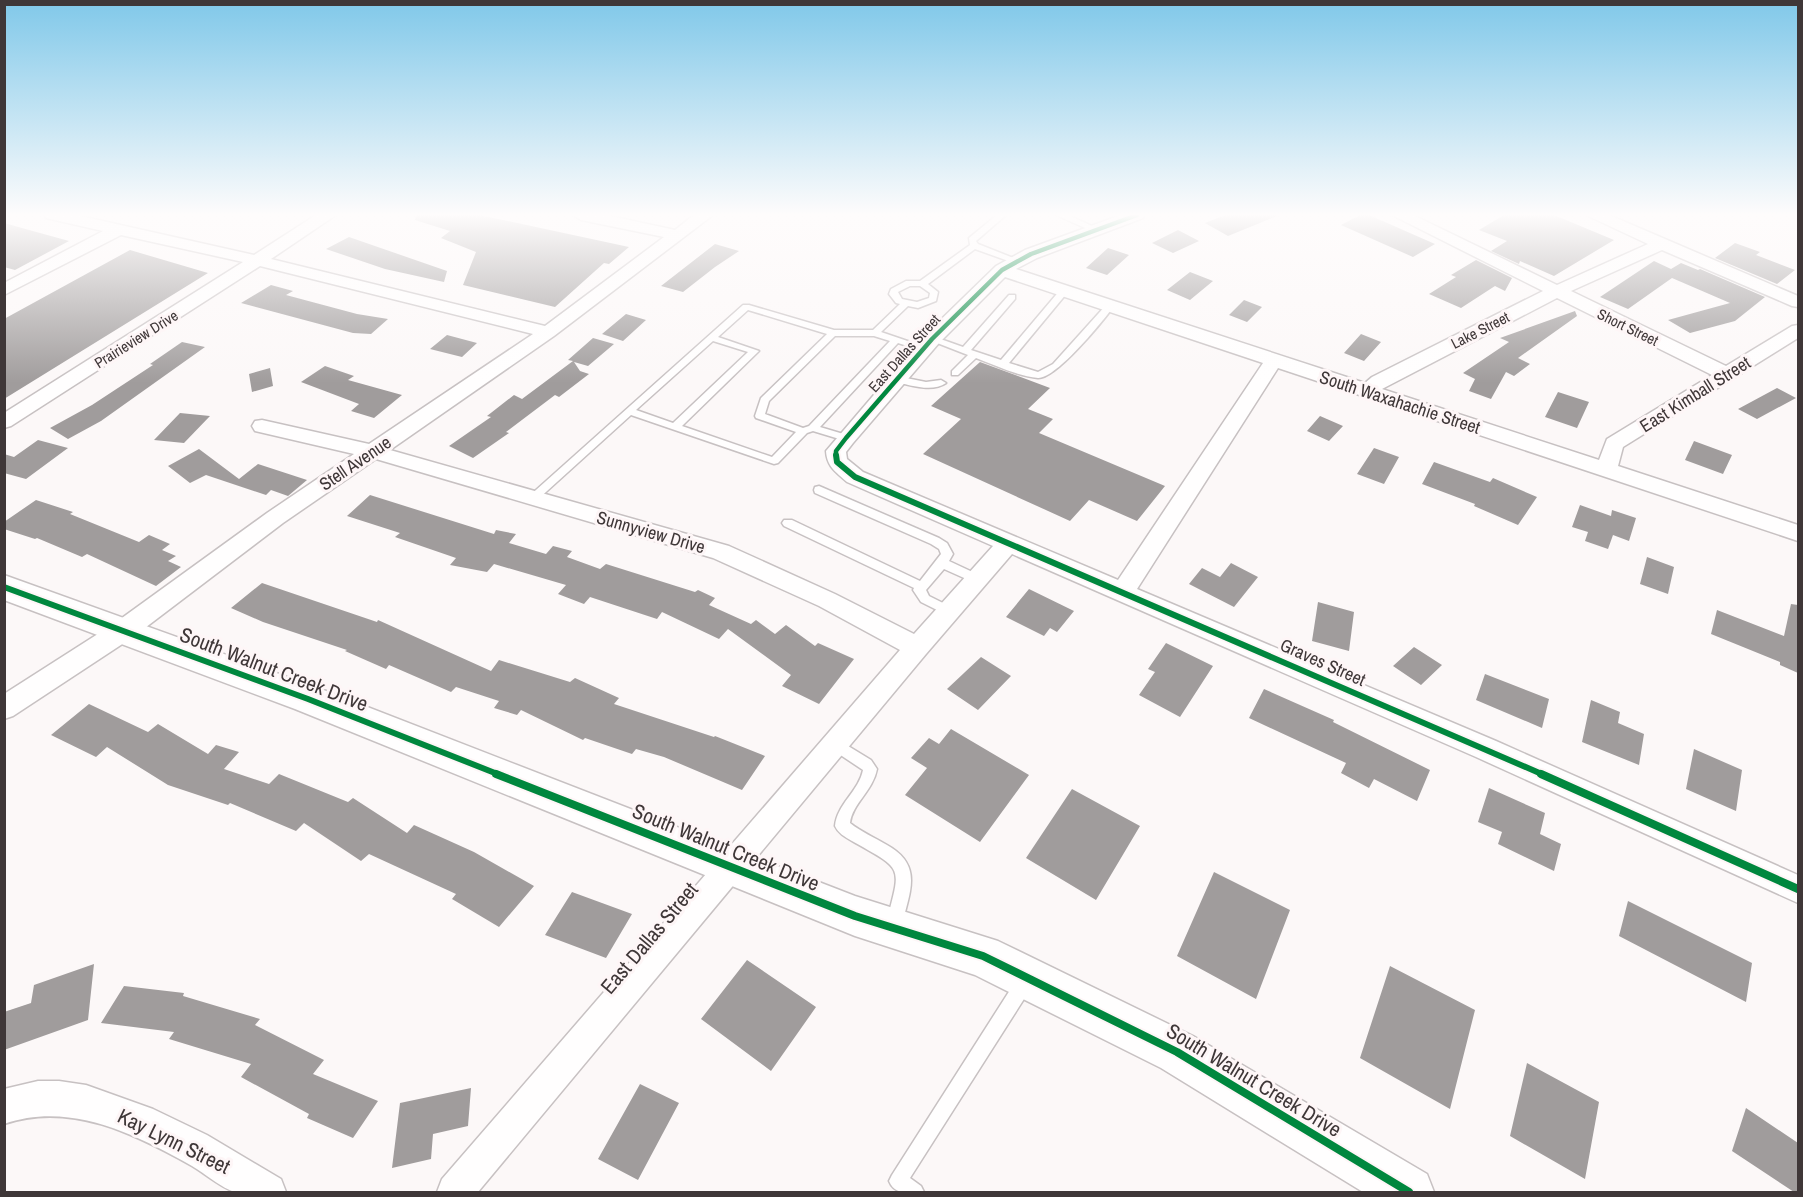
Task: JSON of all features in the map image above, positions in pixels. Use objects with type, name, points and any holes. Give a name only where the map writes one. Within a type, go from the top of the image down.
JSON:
[{"type":"street","points":[[4,290],[40,271]]},
{"type":"street","name":"Prairieview Drive","points":[[4,422],[244,271]]},
{"type":"street","points":[[300,271],[548,332]]},
{"type":"street","name":"Stell Avenue","points":[[4,708],[124,630],[275,518],[548,332],[630,271]]},
{"type":"street","name":"East Dallas Street","points":[[837,462],[836,451],[896,379],[927,344],[1003,271]]},
{"type":"street","name":"South Waxahachie Street","points":[[1021,271],[1064,291],[1797,531]]},
{"type":"street","name":"Short Street","points":[[1513,271],[1726,374]]},
{"type":"street","name":"Lake Street","points":[[1367,391],[1378,381],[1602,271]]},
{"type":"street","points":[[1724,271],[1798,302]]},
{"type":"street","name":"East Kimball Street","points":[[1606,469],[1614,444],[1798,330]]},
{"type":"street","points":[[1123,591],[1274,360]]},
{"type":"street","name":"Sunnyview Drive","points":[[262,426],[371,451],[721,552],[827,600],[917,647]]},
{"type":"street","name":"Graves Street","points":[[837,462],[855,477],[1486,749],[1798,889]]},
{"type":"street","name":"East Dallas Street","points":[[454,1192],[917,647],[1010,542]]},
{"type":"street","name":"South Walnut Creek Drive","points":[[4,587],[309,699],[855,916],[983,956],[1177,1052],[1409,1192]]},
{"type":"street","name":"Kay Lynn Street","points":[[4,1107],[18,1101],[57,1097],[117,1111],[219,1161],[268,1192]]},
{"type":"lane","points":[[922,284],[940,271]]},
{"type":"lane","points":[[909,283],[932,288],[933,298],[924,304],[905,304],[893,294],[897,287],[909,283]]},
{"type":"lane","points":[[1003,364],[1064,291]]},
{"type":"lane","points":[[955,373],[1012,297]]},
{"type":"lane","points":[[875,333],[905,304]]},
{"type":"lane","points":[[532,498],[746,308],[833,333],[875,333],[896,340],[969,352],[1039,375],[1049,371],[1110,306]]},
{"type":"lane","points":[[833,333],[764,400],[760,416],[846,438]]},
{"type":"lane","points":[[675,427],[753,351],[712,338]]},
{"type":"lane","points":[[629,411],[774,461],[896,340]]},
{"type":"lane","points":[[896,379],[926,385],[941,383]]},
{"type":"lane","points":[[819,490],[943,546],[947,554],[921,586],[921,595],[949,610]]},
{"type":"lane","points":[[788,523],[921,586]]},
{"type":"lane","points":[[942,563],[977,579]]},
{"type":"lane","points":[[835,744],[870,769],[864,788],[842,818],[842,826],[850,833],[895,857],[903,869],[904,882],[893,928]]},
{"type":"lane","points":[[915,1192],[898,1181],[1028,978]]},
{"type":"building","points":[[92,271],[201,271],[208,273],[4,399],[4,319]]},
{"type":"building","points":[[393,271],[447,271],[444,282]]},
{"type":"building","points":[[469,271],[595,271],[555,307],[463,285]]},
{"type":"building","points":[[680,271],[710,271],[683,292],[661,286]]},
{"type":"building","points":[[1095,271],[1112,271],[1107,275]]},
{"type":"building","points":[[1458,271],[1498,271],[1512,278],[1505,291],[1495,286],[1461,308],[1429,294],[1456,277],[1451,275]]},
{"type":"building","points":[[1542,271],[1563,271],[1554,276]]},
{"type":"building","points":[[1639,271],[1704,271],[1765,297],[1735,321],[1690,333],[1668,320],[1730,303],[1672,278],[1628,309],[1600,297]]},
{"type":"building","points":[[1746,271],[1794,271],[1777,284]]},
{"type":"building","points":[[1190,272],[1213,281],[1190,300],[1167,290]]},
{"type":"building","points":[[271,285],[293,291],[286,295],[357,314],[388,319],[371,334],[353,333],[241,303]]},
{"type":"building","points":[[1244,300],[1262,307],[1247,322],[1229,315]]},
{"type":"building","points":[[1575,311],[1577,316],[1518,358],[1530,364],[1514,376],[1506,372],[1491,399],[1469,391],[1475,379],[1463,373],[1509,342],[1500,338]]},
{"type":"building","points":[[626,314],[646,320],[623,341],[602,334]]},
{"type":"building","points":[[1361,334],[1381,342],[1364,361],[1344,353]]},
{"type":"building","points":[[447,335],[477,343],[462,357],[430,349]]},
{"type":"building","points":[[593,338],[614,344],[588,366],[574,362],[580,371],[589,374],[559,397],[555,395],[506,432],[509,433],[473,458],[449,446],[491,417],[487,416],[514,395],[522,399],[573,361],[568,360]]},
{"type":"building","points":[[182,342],[205,347],[101,421],[68,439],[50,428],[92,405],[153,365],[150,364]]},
{"type":"building","points":[[980,362],[1050,388],[1028,409],[1053,419],[1039,433],[1165,486],[1137,521],[1089,500],[1070,521],[923,454],[961,419],[931,406]]},
{"type":"building","points":[[325,366],[354,376],[348,380],[402,395],[374,418],[351,411],[359,404],[301,382]]},
{"type":"building","points":[[270,368],[273,386],[252,392],[249,374]]},
{"type":"building","points":[[1777,388],[1796,398],[1757,419],[1738,409]]},
{"type":"building","points":[[1558,392],[1589,402],[1577,428],[1545,417]]},
{"type":"building","points":[[180,413],[210,416],[184,443],[154,440]]},
{"type":"building","points":[[1320,416],[1343,426],[1329,441],[1307,431]]},
{"type":"building","points":[[38,440],[68,448],[26,479],[4,473],[4,454],[14,457]]},
{"type":"building","points":[[1694,441],[1732,455],[1723,474],[1685,460]]},
{"type":"building","points":[[1374,448],[1399,457],[1384,484],[1357,474]]},
{"type":"building","points":[[199,449],[239,479],[258,464],[307,480],[288,496],[271,490],[266,495],[206,475],[190,483],[168,466]]},
{"type":"building","points":[[1434,462],[1490,482],[1493,478],[1537,497],[1518,525],[1474,506],[1475,504],[1422,484]]},
{"type":"building","points":[[370,495],[494,534],[496,530],[516,534],[509,543],[546,554],[553,546],[572,551],[567,557],[600,569],[606,564],[695,592],[698,590],[715,598],[709,605],[751,624],[756,620],[775,634],[786,625],[815,646],[818,643],[854,659],[819,704],[782,686],[791,675],[728,629],[719,639],[662,612],[657,619],[590,597],[584,604],[558,594],[566,585],[494,564],[487,572],[450,565],[456,558],[395,537],[400,533],[347,516]]},
{"type":"building","points":[[36,500],[73,512],[70,514],[139,542],[149,535],[170,544],[162,550],[176,556],[168,561],[181,567],[156,586],[87,554],[82,557],[37,538],[4,529],[4,522]]},
{"type":"building","points":[[1580,505],[1611,516],[1612,510],[1636,518],[1629,541],[1613,535],[1608,549],[1585,541],[1588,532],[1572,527]]},
{"type":"building","points":[[1647,557],[1674,567],[1668,594],[1640,584]]},
{"type":"building","points":[[1231,563],[1258,577],[1234,607],[1189,584],[1202,568],[1220,577]]},
{"type":"building","points":[[262,583],[377,622],[378,620],[491,671],[499,660],[570,682],[575,678],[619,698],[614,704],[715,736],[765,756],[742,790],[664,757],[636,749],[632,754],[585,738],[583,740],[521,710],[517,715],[494,708],[499,701],[456,687],[451,692],[389,665],[386,669],[345,651],[347,650],[263,622],[231,608]]},
{"type":"building","points":[[1029,589],[1074,611],[1057,632],[1050,628],[1044,636],[1006,617]]},
{"type":"building","points":[[1318,602],[1354,612],[1349,651],[1312,641]]},
{"type":"building","points":[[1791,604],[1798,605],[1798,673],[1780,665],[1780,662],[1711,634],[1717,610],[1784,636]]},
{"type":"building","points":[[1166,643],[1213,666],[1180,717],[1139,695],[1155,672],[1148,669]]},
{"type":"building","points":[[1414,647],[1442,665],[1421,685],[1393,666]]},
{"type":"building","points":[[981,657],[1011,676],[978,710],[947,689]]},
{"type":"building","points":[[1485,674],[1549,699],[1542,728],[1476,700]]},
{"type":"building","points":[[1264,689],[1334,720],[1333,722],[1430,770],[1417,801],[1374,779],[1369,788],[1341,773],[1346,763],[1249,718]]},
{"type":"building","points":[[1591,700],[1620,712],[1618,723],[1644,734],[1639,765],[1582,742]]},
{"type":"building","points":[[89,704],[148,732],[158,724],[208,754],[216,745],[239,752],[224,769],[269,784],[279,774],[348,802],[353,798],[407,833],[414,825],[474,852],[534,886],[499,927],[452,899],[456,894],[369,854],[361,861],[304,823],[296,831],[230,803],[228,805],[168,785],[107,747],[96,757],[51,735]]},
{"type":"building","points":[[951,729],[1029,775],[980,842],[905,795],[927,768],[911,758],[929,738],[939,744]]},
{"type":"building","points":[[1694,749],[1742,770],[1736,811],[1686,789]]},
{"type":"building","points":[[1489,788],[1545,813],[1540,834],[1561,844],[1554,871],[1498,844],[1502,832],[1478,822]]},
{"type":"building","points":[[1072,789],[1140,826],[1096,900],[1026,858]]},
{"type":"building","points":[[1214,872],[1290,910],[1256,999],[1177,956]]},
{"type":"building","points":[[572,892],[632,914],[606,958],[545,935]]},
{"type":"building","points":[[1628,901],[1752,963],[1746,1002],[1619,936]]},
{"type":"building","points":[[747,960],[816,1007],[771,1071],[701,1019]]},
{"type":"building","points":[[94,964],[88,1020],[4,1050],[4,1012],[31,1003],[34,985]]},
{"type":"building","points":[[1390,966],[1475,1010],[1450,1109],[1360,1058]]},
{"type":"building","points":[[124,986],[184,993],[183,996],[260,1019],[255,1025],[324,1060],[313,1074],[378,1101],[353,1138],[307,1118],[309,1114],[241,1077],[251,1064],[169,1039],[174,1032],[101,1023]]},
{"type":"building","points":[[1527,1063],[1599,1102],[1585,1179],[1510,1136]]},
{"type":"building","points":[[640,1084],[679,1103],[638,1180],[598,1159]]},
{"type":"building","points":[[471,1088],[468,1126],[433,1134],[431,1159],[392,1168],[400,1103]]},
{"type":"building","points":[[1746,1108],[1798,1143],[1798,1192],[1794,1192],[1732,1151]]},
{"type":"cycle path","points":[[1001,271],[932,339],[836,451],[837,462],[855,477],[1486,749],[1798,889]]},
{"type":"cycle path","points":[[4,587],[308,699],[855,916],[983,956],[1177,1052],[1409,1192]]}]
